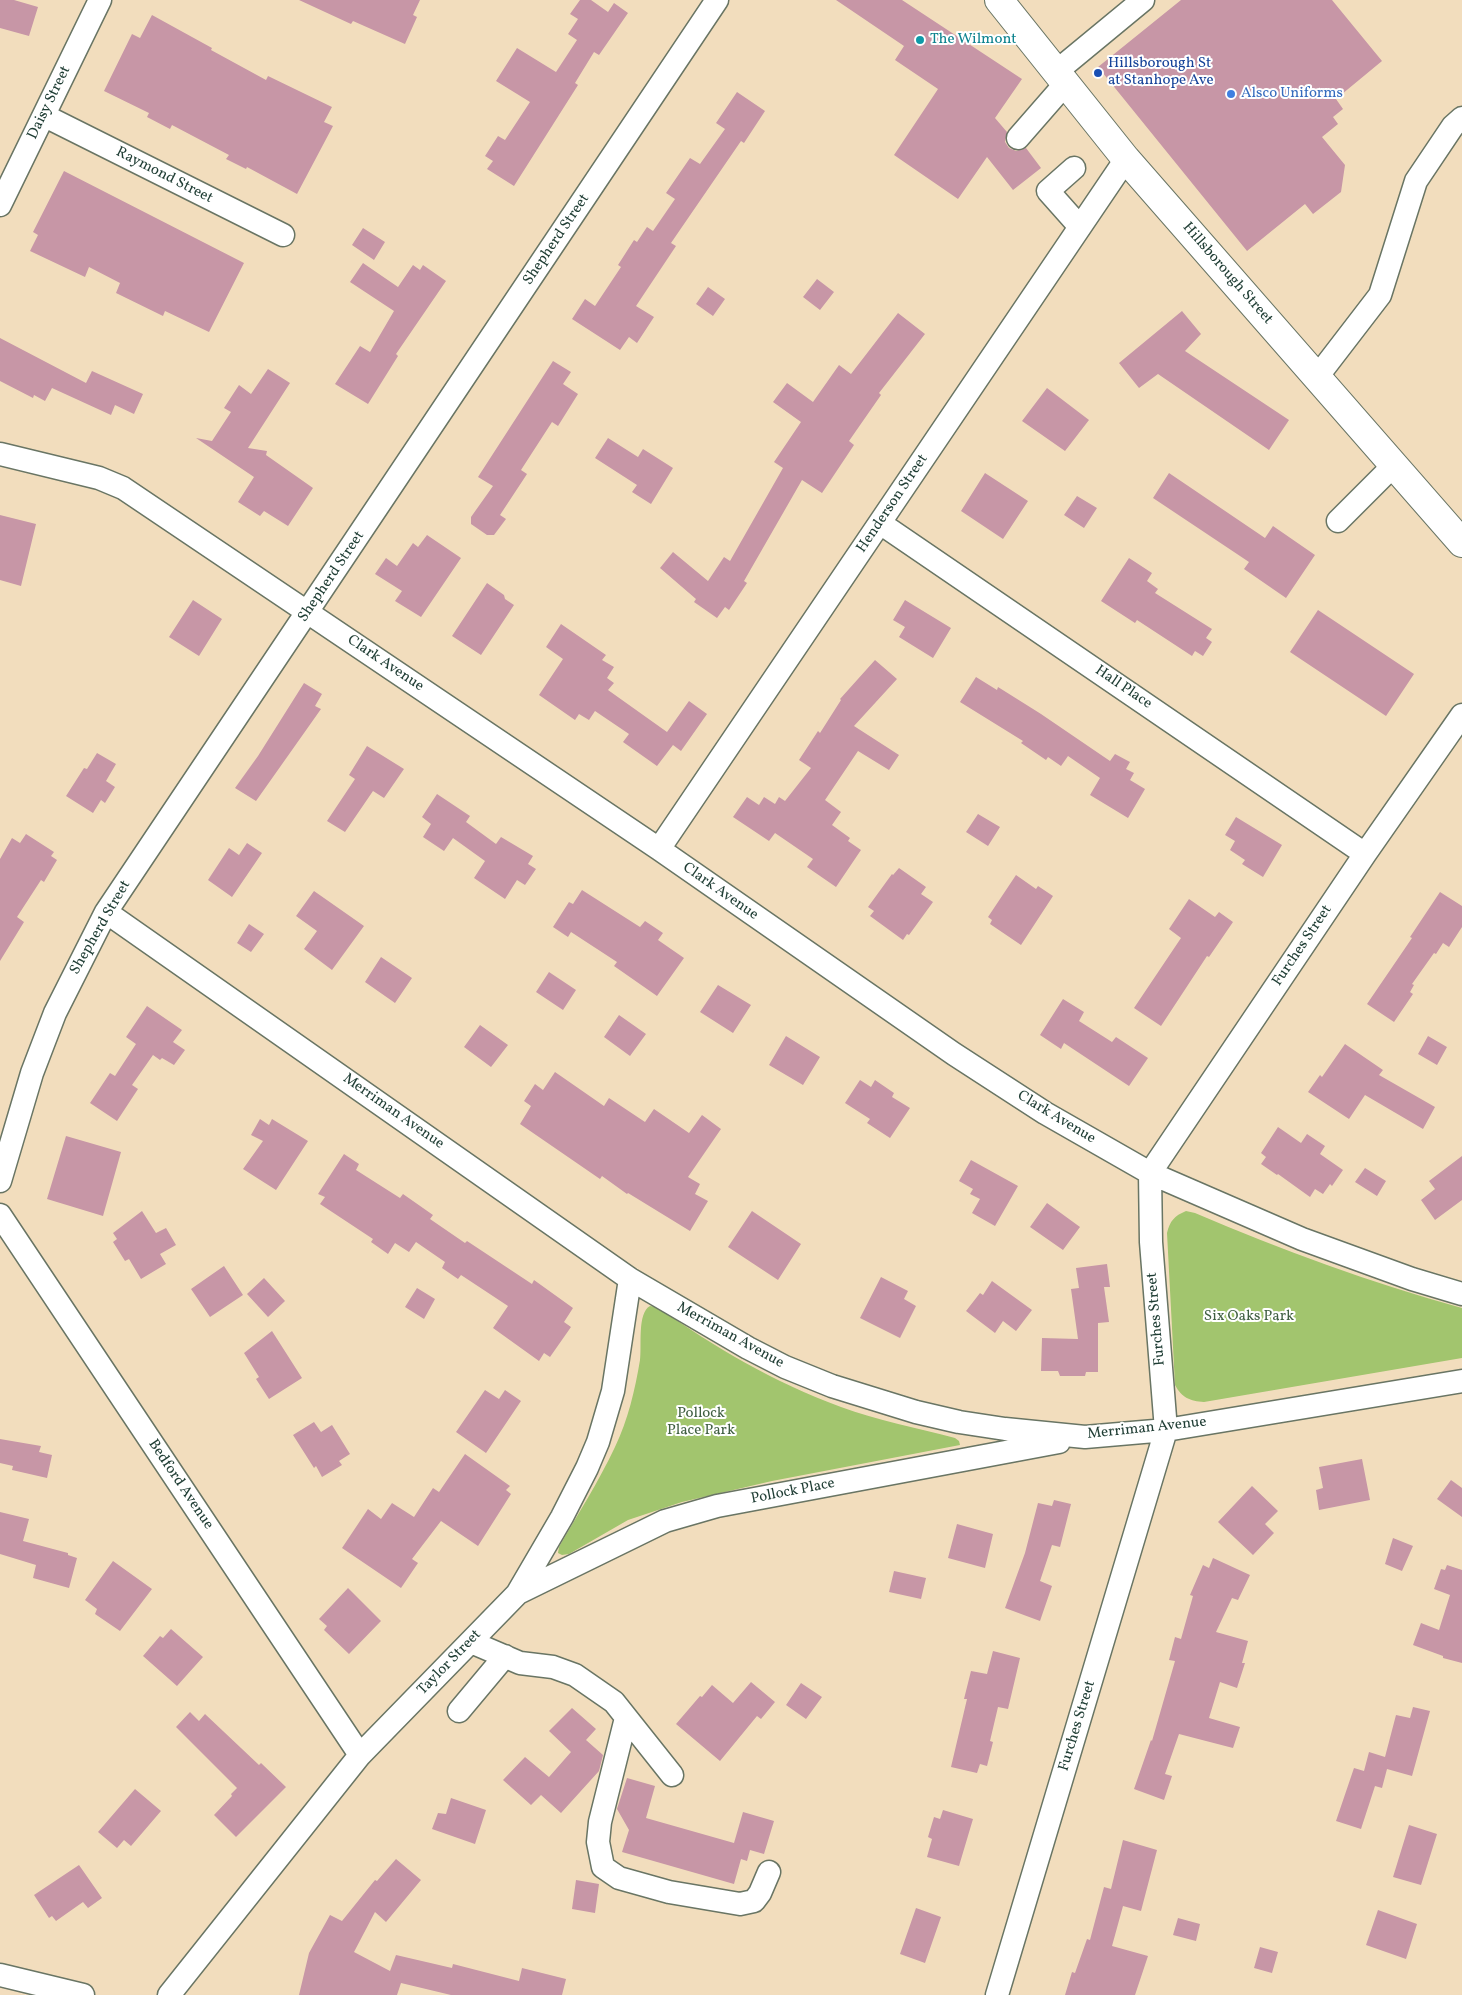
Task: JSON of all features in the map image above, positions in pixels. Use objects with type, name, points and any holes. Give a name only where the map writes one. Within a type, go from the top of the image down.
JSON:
[{"type":"main road","name":"Hillsborough Street","points":[[999,0],[1126,159],[1462,543]]},
{"type":"street","name":"Daisy Street","points":[[0,205],[100,0]]},
{"type":"street","name":"Shepherd Street","points":[[0,1181],[32,1073],[56,1013],[106,912],[717,0]]},
{"type":"street","points":[[1018,138],[1061,77],[1143,0]]},
{"type":"street","name":"Raymond Street","points":[[44,116],[283,235]]},
{"type":"street","points":[[1317,377],[1380,295],[1416,181],[1453,126],[1462,118]]},
{"type":"street","name":"Henderson Street","points":[[659,849],[1126,159]]},
{"type":"street","points":[[1074,168],[1048,191],[1080,227]]},
{"type":"street","name":"Clark Avenue","points":[[0,454],[99,478],[123,488],[659,849],[954,1054],[1046,1113],[1150,1173],[1302,1239],[1412,1279],[1462,1294]]},
{"type":"street","points":[[1338,521],[1394,464]]},
{"type":"street","name":"Hall Place","points":[[880,523],[1365,854]]},
{"type":"street","name":"Furches Street","points":[[997,1995],[1166,1430],[1151,1242],[1150,1173],[1365,854],[1462,715]]},
{"type":"street","name":"Merriman Avenue","points":[[106,912],[630,1279],[748,1348],[785,1367],[832,1386],[916,1412],[959,1422],[1005,1429],[1085,1437],[1166,1430],[1462,1381]]},
{"type":"street","name":"Bedford Avenue","points":[[0,1215],[360,1754]]},
{"type":"street","name":"Taylor Street","points":[[170,1995],[360,1754],[517,1594],[562,1517],[598,1442],[613,1391],[630,1279]]},
{"type":"street","name":"Pollock Place","points":[[517,1594],[665,1520],[690,1512],[1085,1437]]},
{"type":"street","points":[[471,1642],[520,1663],[553,1667],[575,1675],[614,1702],[672,1775]]},
{"type":"street","points":[[459,1711],[505,1656]]},
{"type":"street","points":[[626,1718],[600,1822],[598,1842],[603,1867],[619,1878],[669,1892],[740,1904],[754,1901],[760,1893],[769,1872]]},
{"type":"street","points":[[0,1974],[83,1995]]},
{"type":"green space","name":"Six Oaks Park","points":[[1186,1211],[1327,1265],[1394,1288],[1462,1308],[1462,1358],[1204,1402],[1187,1398],[1175,1385],[1167,1233],[1173,1219]]},
{"type":"green space","name":"Pollock Place Park","points":[[650,1306],[657,1307],[746,1363],[815,1397],[855,1412],[955,1438],[959,1441],[960,1445],[772,1481],[682,1502],[628,1520],[569,1554],[562,1555],[558,1553],[559,1547],[602,1472],[624,1426],[640,1360],[643,1315]]},
{"type":"building","points":[[0,0],[14,0],[38,7],[29,36],[0,28]]},
{"type":"building","points":[[299,0],[420,0],[413,15],[417,17],[405,44],[353,21],[351,24]]},
{"type":"building","points":[[580,0],[591,0],[608,12],[614,3],[628,13],[599,55],[594,52],[575,83],[578,85],[514,186],[487,169],[493,161],[485,156],[498,136],[505,140],[530,102],[496,81],[517,48],[556,72],[577,40],[568,34],[578,19],[570,14]]},
{"type":"building","points":[[836,0],[902,0],[1022,79],[995,118],[1007,132],[1005,142],[1009,148],[1016,151],[1026,148],[1041,168],[1013,190],[987,157],[958,199],[894,155],[938,89],[895,60],[904,46]]},
{"type":"building","points":[[1181,0],[1332,0],[1382,61],[1336,99],[1343,109],[1333,117],[1338,124],[1322,137],[1345,165],[1341,192],[1313,214],[1305,204],[1247,251],[1098,67]]},
{"type":"building","points":[[152,15],[266,80],[268,76],[332,107],[324,122],[333,126],[297,194],[247,167],[246,169],[226,159],[229,155],[172,125],[170,129],[147,117],[149,113],[104,91],[132,34],[140,38]]},
{"type":"building","points":[[737,92],[765,111],[744,143],[741,141],[671,243],[676,246],[636,306],[654,317],[637,343],[629,337],[620,350],[572,319],[585,299],[595,306],[621,267],[618,265],[634,240],[637,242],[647,227],[653,231],[675,199],[666,193],[690,158],[700,164],[725,129],[716,123]]},
{"type":"building","points":[[64,171],[244,263],[209,332],[165,311],[163,316],[116,293],[120,283],[89,267],[85,277],[30,251],[38,235],[33,232]]},
{"type":"building","points":[[363,228],[385,242],[374,260],[352,245]]},
{"type":"building","points":[[363,263],[398,287],[413,265],[420,270],[423,265],[446,281],[396,354],[398,356],[368,404],[335,384],[360,346],[370,352],[394,311],[350,282]]},
{"type":"building","points":[[817,279],[834,292],[820,310],[803,297]]},
{"type":"building","points":[[708,287],[725,299],[713,316],[696,304]]},
{"type":"building","points":[[1182,311],[1201,334],[1185,351],[1289,420],[1269,450],[1158,374],[1139,388],[1119,363]]},
{"type":"building","points":[[898,313],[925,334],[879,393],[881,395],[849,441],[854,445],[822,493],[802,480],[744,581],[747,583],[729,610],[725,607],[717,618],[694,602],[696,599],[660,568],[673,552],[708,581],[724,557],[730,561],[783,468],[774,462],[801,422],[773,402],[787,383],[813,402],[839,365],[851,374]]},
{"type":"building","points":[[0,338],[86,383],[92,371],[143,394],[134,414],[115,405],[111,415],[52,388],[45,401],[34,395],[33,398],[0,381]]},
{"type":"building","points":[[553,361],[571,372],[563,384],[578,394],[558,426],[552,422],[521,470],[527,474],[500,515],[506,519],[494,535],[487,535],[471,524],[471,517],[493,486],[478,477]]},
{"type":"building","points":[[268,369],[290,383],[248,448],[267,451],[266,455],[313,488],[288,526],[264,511],[260,516],[238,502],[254,477],[196,438],[212,441],[231,412],[224,408],[239,385],[251,394]]},
{"type":"building","points":[[1047,388],[1089,420],[1065,451],[1022,421]]},
{"type":"building","points":[[608,438],[638,457],[643,449],[673,468],[651,504],[632,492],[637,485],[595,458]]},
{"type":"building","points":[[985,473],[1028,501],[1003,539],[961,511]]},
{"type":"building","points":[[1169,473],[1265,538],[1273,526],[1315,555],[1286,598],[1244,569],[1249,562],[1153,498]]},
{"type":"building","points":[[1077,496],[1097,508],[1084,528],[1064,515]]},
{"type":"building","points":[[0,515],[36,524],[21,586],[0,580]]},
{"type":"building","points":[[427,535],[461,558],[421,617],[395,601],[402,591],[375,574],[386,558],[397,566],[413,543],[418,547]]},
{"type":"building","points":[[1129,558],[1152,573],[1147,581],[1158,589],[1155,593],[1212,629],[1206,638],[1212,642],[1203,656],[1195,651],[1192,656],[1137,620],[1135,623],[1101,601]]},
{"type":"building","points":[[487,583],[514,605],[481,655],[452,636]]},
{"type":"building","points":[[193,600],[222,619],[199,656],[169,637]]},
{"type":"building","points":[[905,600],[951,628],[933,658],[899,637],[905,627],[893,620]]},
{"type":"building","points":[[1318,610],[1414,674],[1386,716],[1290,652]]},
{"type":"building","points":[[561,624],[606,655],[602,660],[614,667],[607,678],[614,683],[608,690],[667,732],[689,701],[707,714],[681,751],[673,745],[657,766],[623,742],[629,734],[595,711],[589,720],[579,714],[575,720],[539,695],[563,659],[546,647]]},
{"type":"building","points":[[875,660],[897,679],[854,726],[899,755],[889,770],[858,751],[825,800],[841,812],[832,825],[850,838],[848,841],[861,850],[836,887],[807,867],[813,859],[775,833],[769,841],[733,817],[747,797],[759,805],[764,797],[775,804],[779,797],[785,801],[811,768],[799,760],[818,731],[820,733],[840,699]]},
{"type":"building","points":[[976,677],[997,690],[998,687],[1110,761],[1115,754],[1130,762],[1126,769],[1134,773],[1130,780],[1145,789],[1128,818],[1090,795],[1100,778],[1068,756],[1061,766],[1048,757],[1046,760],[1021,743],[1023,741],[960,702]]},
{"type":"building","points":[[304,683],[322,694],[315,706],[321,709],[256,801],[235,788],[258,756]]},
{"type":"building","points":[[367,746],[404,769],[384,798],[373,791],[345,832],[327,821],[355,779],[349,775]]},
{"type":"building","points":[[97,753],[116,764],[106,781],[115,787],[105,803],[101,800],[93,813],[66,796],[84,768],[87,769]]},
{"type":"building","points":[[437,794],[470,816],[466,822],[496,844],[501,837],[533,856],[528,864],[536,869],[525,885],[517,880],[505,899],[474,878],[485,861],[453,838],[444,851],[423,837],[431,824],[422,817]]},
{"type":"building","points":[[978,814],[1000,827],[988,846],[966,832]]},
{"type":"building","points":[[1236,817],[1282,845],[1263,877],[1242,864],[1245,860],[1230,850],[1235,841],[1225,835]]},
{"type":"building","points":[[26,834],[54,852],[51,856],[57,860],[44,882],[41,880],[17,917],[24,922],[0,961],[0,859],[12,838],[20,843]]},
{"type":"building","points":[[247,843],[262,853],[232,897],[208,880],[229,848],[239,855]]},
{"type":"building","points":[[899,868],[926,887],[921,894],[933,902],[909,935],[907,934],[903,940],[870,916],[874,911],[868,907],[892,874]]},
{"type":"building","points":[[1016,875],[1036,889],[1038,886],[1053,896],[1021,945],[990,924],[992,920],[988,917]]},
{"type":"building","points":[[582,890],[640,927],[645,921],[663,933],[658,940],[684,958],[657,996],[614,966],[617,962],[571,932],[568,937],[553,927],[569,902],[573,904]]},
{"type":"building","points":[[314,891],[364,926],[332,970],[304,949],[317,931],[296,916]]},
{"type":"building","points":[[1440,892],[1462,906],[1462,927],[1449,947],[1443,943],[1436,954],[1434,953],[1412,984],[1414,985],[1410,992],[1413,994],[1394,1022],[1367,1004],[1412,938],[1410,937]]},
{"type":"building","points":[[1189,899],[1215,917],[1219,912],[1233,922],[1209,957],[1207,956],[1161,1026],[1134,1008],[1181,938],[1169,929]]},
{"type":"building","points":[[249,924],[264,934],[251,952],[237,943]]},
{"type":"building","points":[[381,957],[412,978],[395,1003],[365,982]]},
{"type":"building","points":[[549,972],[576,990],[563,1010],[536,992]]},
{"type":"building","points":[[718,985],[751,1005],[733,1033],[700,1012]]},
{"type":"building","points":[[1063,999],[1084,1012],[1079,1021],[1112,1042],[1116,1037],[1148,1058],[1129,1086],[1064,1043],[1061,1049],[1040,1035]]},
{"type":"building","points":[[147,1006],[182,1030],[173,1042],[185,1050],[174,1065],[162,1058],[160,1060],[153,1055],[132,1085],[138,1089],[117,1121],[90,1103],[110,1073],[115,1076],[136,1044],[126,1037]]},
{"type":"building","points":[[619,1015],[646,1034],[630,1056],[604,1037]]},
{"type":"building","points":[[480,1025],[508,1045],[491,1067],[464,1047]]},
{"type":"building","points":[[786,1036],[820,1057],[803,1085],[769,1065]]},
{"type":"building","points":[[1428,1036],[1447,1047],[1437,1065],[1418,1054]]},
{"type":"building","points":[[1345,1044],[1383,1070],[1379,1075],[1435,1107],[1423,1129],[1365,1095],[1349,1119],[1308,1092],[1320,1075],[1322,1077]]},
{"type":"building","points":[[555,1072],[604,1106],[609,1098],[645,1122],[654,1109],[689,1133],[702,1115],[721,1129],[688,1177],[700,1184],[695,1194],[708,1201],[690,1231],[627,1194],[602,1176],[600,1179],[520,1124],[531,1106],[524,1101],[535,1084],[543,1090]]},
{"type":"building","points":[[860,1080],[871,1087],[875,1080],[894,1093],[892,1097],[910,1108],[890,1138],[867,1123],[870,1119],[845,1103]]},
{"type":"building","points":[[260,1119],[269,1125],[272,1119],[308,1141],[276,1190],[243,1169],[263,1141],[251,1135]]},
{"type":"building","points":[[1278,1127],[1301,1143],[1307,1134],[1325,1146],[1320,1154],[1343,1170],[1332,1186],[1330,1184],[1323,1194],[1315,1189],[1310,1197],[1261,1164],[1266,1157],[1261,1153]]},
{"type":"building","points":[[66,1136],[121,1152],[103,1216],[47,1199]]},
{"type":"building","points":[[344,1154],[359,1164],[356,1170],[400,1198],[403,1194],[433,1215],[430,1219],[465,1243],[467,1241],[532,1284],[534,1280],[573,1308],[564,1322],[571,1327],[550,1357],[544,1353],[539,1361],[493,1328],[508,1306],[461,1275],[458,1279],[442,1268],[445,1262],[416,1242],[409,1252],[395,1243],[388,1254],[371,1242],[373,1239],[320,1204],[325,1197],[318,1194]]},
{"type":"building","points":[[1462,1156],[1462,1200],[1435,1220],[1421,1200],[1435,1189],[1429,1181]]},
{"type":"building","points":[[971,1160],[1018,1186],[995,1226],[972,1213],[980,1199],[970,1194],[973,1189],[959,1181]]},
{"type":"building","points":[[1365,1168],[1386,1181],[1377,1196],[1355,1182]]},
{"type":"building","points":[[1047,1203],[1080,1227],[1063,1250],[1030,1227]]},
{"type":"building","points":[[142,1211],[156,1233],[166,1228],[176,1245],[160,1254],[166,1264],[141,1279],[129,1259],[125,1261],[113,1242],[117,1239],[113,1233]]},
{"type":"building","points":[[752,1211],[801,1244],[778,1280],[728,1247]]},
{"type":"building","points":[[1107,1264],[1110,1287],[1104,1287],[1109,1322],[1098,1323],[1098,1372],[1086,1372],[1085,1376],[1060,1376],[1058,1371],[1041,1371],[1042,1338],[1078,1339],[1071,1289],[1079,1288],[1076,1268]]},
{"type":"building","points":[[224,1266],[243,1295],[210,1317],[191,1289]]},
{"type":"building","points":[[881,1277],[908,1291],[904,1299],[916,1306],[900,1338],[860,1318]]},
{"type":"building","points":[[264,1278],[285,1301],[268,1317],[247,1294]]},
{"type":"building","points":[[992,1281],[1032,1310],[1016,1331],[1003,1321],[995,1333],[966,1311],[980,1293],[983,1295]]},
{"type":"building","points":[[417,1288],[435,1299],[424,1319],[405,1307]]},
{"type":"building","points":[[272,1331],[302,1378],[269,1399],[256,1379],[259,1377],[244,1353]]},
{"type":"building","points":[[485,1390],[499,1399],[505,1390],[521,1401],[486,1453],[456,1432]]},
{"type":"building","points":[[314,1422],[321,1432],[332,1425],[350,1454],[339,1461],[342,1465],[322,1477],[293,1435]]},
{"type":"building","points":[[0,1439],[41,1446],[39,1452],[52,1455],[47,1478],[12,1470],[13,1466],[0,1463]]},
{"type":"building","points":[[465,1454],[510,1486],[506,1490],[511,1494],[478,1546],[441,1521],[412,1559],[418,1563],[401,1588],[342,1548],[368,1509],[381,1519],[392,1503],[414,1517],[433,1488],[439,1492]]},
{"type":"building","points":[[1362,1459],[1370,1500],[1319,1510],[1316,1490],[1323,1488],[1319,1467]]},
{"type":"building","points":[[1451,1480],[1462,1488],[1462,1517],[1437,1499]]},
{"type":"building","points":[[1252,1486],[1278,1511],[1265,1524],[1274,1533],[1253,1555],[1218,1522]]},
{"type":"building","points":[[1054,1500],[1071,1504],[1060,1547],[1052,1545],[1040,1581],[1052,1586],[1040,1621],[1005,1608],[1025,1553],[1038,1503],[1052,1506]]},
{"type":"building","points":[[0,1512],[29,1519],[23,1541],[68,1553],[68,1555],[77,1558],[69,1588],[33,1578],[36,1565],[0,1554]]},
{"type":"building","points":[[957,1524],[993,1534],[985,1568],[948,1558]]},
{"type":"building","points":[[1393,1538],[1413,1546],[1402,1571],[1385,1564]]},
{"type":"building","points":[[1213,1558],[1250,1575],[1238,1600],[1232,1598],[1216,1632],[1248,1641],[1242,1663],[1245,1663],[1237,1688],[1220,1682],[1209,1718],[1240,1727],[1233,1748],[1179,1734],[1165,1774],[1172,1776],[1164,1800],[1134,1789],[1152,1741],[1175,1661],[1169,1660],[1175,1637],[1181,1639],[1193,1596],[1190,1595],[1203,1565],[1209,1568]]},
{"type":"building","points":[[113,1561],[152,1589],[120,1631],[95,1614],[97,1609],[85,1600]]},
{"type":"building","points":[[1447,1565],[1462,1570],[1462,1663],[1443,1658],[1443,1656],[1413,1645],[1421,1623],[1439,1630],[1450,1595],[1434,1589],[1441,1569],[1445,1570]]},
{"type":"building","points":[[894,1571],[926,1578],[921,1599],[889,1592]]},
{"type":"building","points":[[348,1588],[381,1621],[349,1654],[324,1630],[327,1626],[319,1619]]},
{"type":"building","points":[[171,1629],[203,1657],[177,1686],[143,1656],[160,1636],[163,1638]]},
{"type":"building","points":[[993,1651],[1020,1658],[1008,1709],[998,1707],[990,1741],[993,1742],[987,1766],[980,1764],[977,1773],[951,1767],[967,1699],[964,1699],[971,1671],[987,1674]]},
{"type":"building","points":[[751,1682],[775,1702],[761,1719],[757,1716],[720,1761],[676,1724],[712,1685],[733,1703]]},
{"type":"building","points":[[801,1683],[822,1697],[806,1719],[786,1705]]},
{"type":"building","points":[[1413,1707],[1430,1711],[1412,1776],[1387,1769],[1382,1788],[1375,1786],[1361,1829],[1336,1821],[1354,1768],[1364,1771],[1369,1752],[1385,1757],[1396,1715],[1410,1718]]},
{"type":"building","points":[[572,1708],[596,1729],[586,1740],[603,1755],[599,1771],[561,1813],[541,1795],[531,1805],[503,1780],[525,1757],[549,1777],[571,1752],[549,1731]]},
{"type":"building","points":[[190,1712],[199,1721],[205,1714],[259,1765],[261,1763],[286,1787],[236,1837],[214,1815],[237,1788],[176,1727]]},
{"type":"building","points":[[627,1778],[655,1786],[646,1818],[734,1843],[743,1812],[774,1821],[764,1854],[750,1850],[747,1861],[741,1859],[734,1884],[622,1852],[629,1830],[617,1809]]},
{"type":"building","points":[[135,1789],[161,1811],[131,1846],[124,1840],[117,1848],[98,1832]]},
{"type":"building","points":[[451,1798],[486,1810],[475,1844],[432,1829],[438,1813],[446,1814]]},
{"type":"building","points":[[943,1810],[973,1819],[959,1866],[927,1857],[932,1839],[928,1837],[934,1817],[940,1819]]},
{"type":"building","points":[[1409,1825],[1437,1834],[1421,1885],[1393,1877]]},
{"type":"building","points":[[1123,1840],[1157,1850],[1141,1911],[1123,1906],[1112,1946],[1148,1956],[1135,1995],[1065,1995],[1072,1972],[1075,1973],[1087,1939],[1090,1940],[1104,1887],[1111,1889]]},
{"type":"building","points":[[396,1859],[421,1880],[386,1922],[375,1912],[354,1952],[390,1971],[396,1955],[452,1968],[453,1964],[519,1981],[522,1968],[566,1979],[562,1995],[451,1995],[401,1983],[397,1995],[299,1995],[309,1953],[330,1915],[342,1921],[375,1880],[377,1881]]},
{"type":"building","points":[[79,1865],[102,1898],[88,1908],[83,1902],[56,1921],[52,1916],[49,1918],[34,1895]]},
{"type":"building","points":[[576,1880],[599,1884],[595,1913],[572,1909]]},
{"type":"building","points":[[916,1908],[941,1917],[925,1963],[900,1954]]},
{"type":"building","points":[[1378,1910],[1417,1924],[1406,1959],[1366,1945]]},
{"type":"building","points":[[1178,1918],[1200,1924],[1196,1941],[1173,1935]]},
{"type":"building","points":[[1260,1947],[1278,1952],[1272,1973],[1254,1968]]},
{"type":"place","name":"The Wilmont","points":[[920,40]]},
{"type":"place","name":"Hillsborough St at Stanhope Ave","points":[[1098,73]]},
{"type":"place","name":"Alsco Uniforms","points":[[1231,94]]}]
